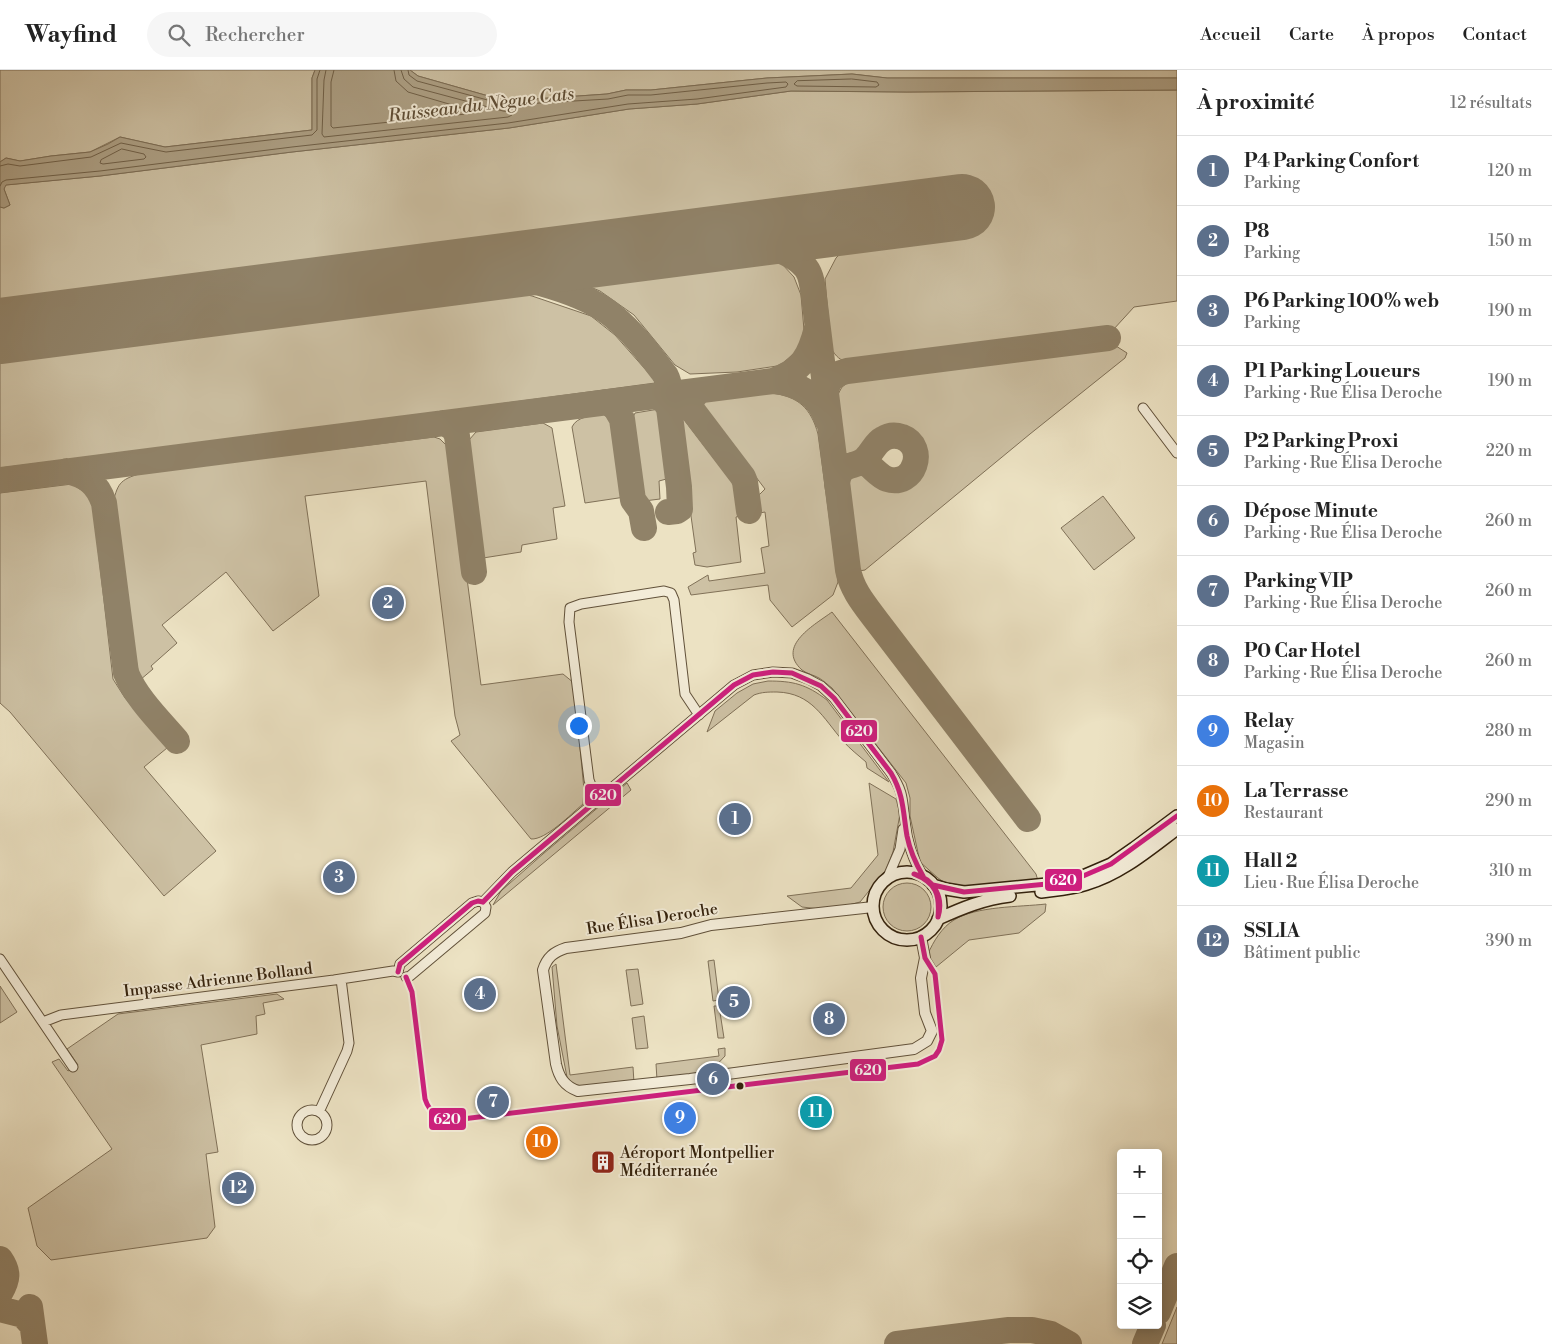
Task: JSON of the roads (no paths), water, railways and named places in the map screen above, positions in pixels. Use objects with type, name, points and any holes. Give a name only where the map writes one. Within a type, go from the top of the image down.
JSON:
[{"type":"main road","points":[[933,885],[964,892],[990,891],[1047,884],[1083,876],[1111,864],[1177,816]]},
{"type":"main road","points":[[938,919],[982,901],[1087,884],[1115,872],[1140,857],[1177,829]]},
{"type":"main road","points":[[904,872],[914,873],[923,876],[933,885],[938,892],[941,910],[932,930],[921,937],[911,940],[889,935],[881,928],[875,918],[873,907],[877,892],[887,879],[895,874],[904,872]]},
{"type":"street","points":[[1143,408],[1177,452]]},
{"type":"street","points":[[599,799],[595,795],[589,780],[569,622],[570,608],[581,604],[636,595],[664,591],[672,593],[685,694],[699,715]]},
{"type":"street","points":[[483,902],[512,872],[734,685],[754,675],[773,672],[792,673],[821,686],[834,698],[891,773],[899,785],[903,799],[904,821],[910,849],[915,863],[923,876]]},
{"type":"street","points":[[887,879],[900,849],[904,821]]},
{"type":"street","points":[[483,902],[486,907],[486,913],[410,976],[402,974],[400,964],[472,903],[483,902]]},
{"type":"street","name":"Rue Élisa Deroche","points":[[873,907],[712,925],[682,933],[566,948],[557,951],[549,956],[544,970],[556,1064],[563,1082],[570,1088],[578,1091],[690,1079],[914,1049],[928,1041],[932,1030],[925,1013],[921,978],[925,958],[921,937]]},
{"type":"street","points":[[0,960],[73,1067]]},
{"type":"street","name":"Impasse Adrienne Bolland","points":[[42,1022],[61,1015],[90,1011],[393,971],[402,974]]},
{"type":"street","points":[[319,1112],[348,1043],[341,979]]},
{"type":"water","name":"Ruisseau du Nègue Cats","points":[[315,70],[410,70],[418,76],[506,101],[607,94],[626,90],[651,90],[767,78],[852,74],[887,78],[1177,78],[1177,90],[791,91],[697,104],[629,109],[509,128],[100,176],[6,185],[4,189],[10,205],[4,208],[0,207],[0,162],[6,158],[20,161],[90,152],[120,137],[165,147],[312,130],[312,78]]},
{"type":"place","name":"P8","points":[[388,603]]},
{"type":"place","name":"P4 Parking Confort","points":[[735,819]]},
{"type":"place","name":"P6 Parking 100% web","points":[[339,877]]},
{"type":"place","name":"P1 Parking Loueurs","points":[[480,994]]},
{"type":"place","name":"P2 Parking Proxi","points":[[734,1002]]},
{"type":"place","name":"P0 Car Hotel","points":[[829,1019]]},
{"type":"place","name":"Dépose Minute","points":[[713,1079]]},
{"type":"place","name":"Parking VIP","points":[[493,1102]]},
{"type":"place","name":"Hall 2","points":[[816,1112]]},
{"type":"place","name":"Relay","points":[[680,1118]]},
{"type":"place","name":"La Terrasse","points":[[542,1142]]},
{"type":"place","name":"Aéroport Montpellier Méditerranée","points":[[603,1162]]},
{"type":"place","name":"SSLIA","points":[[238,1188]]}]
